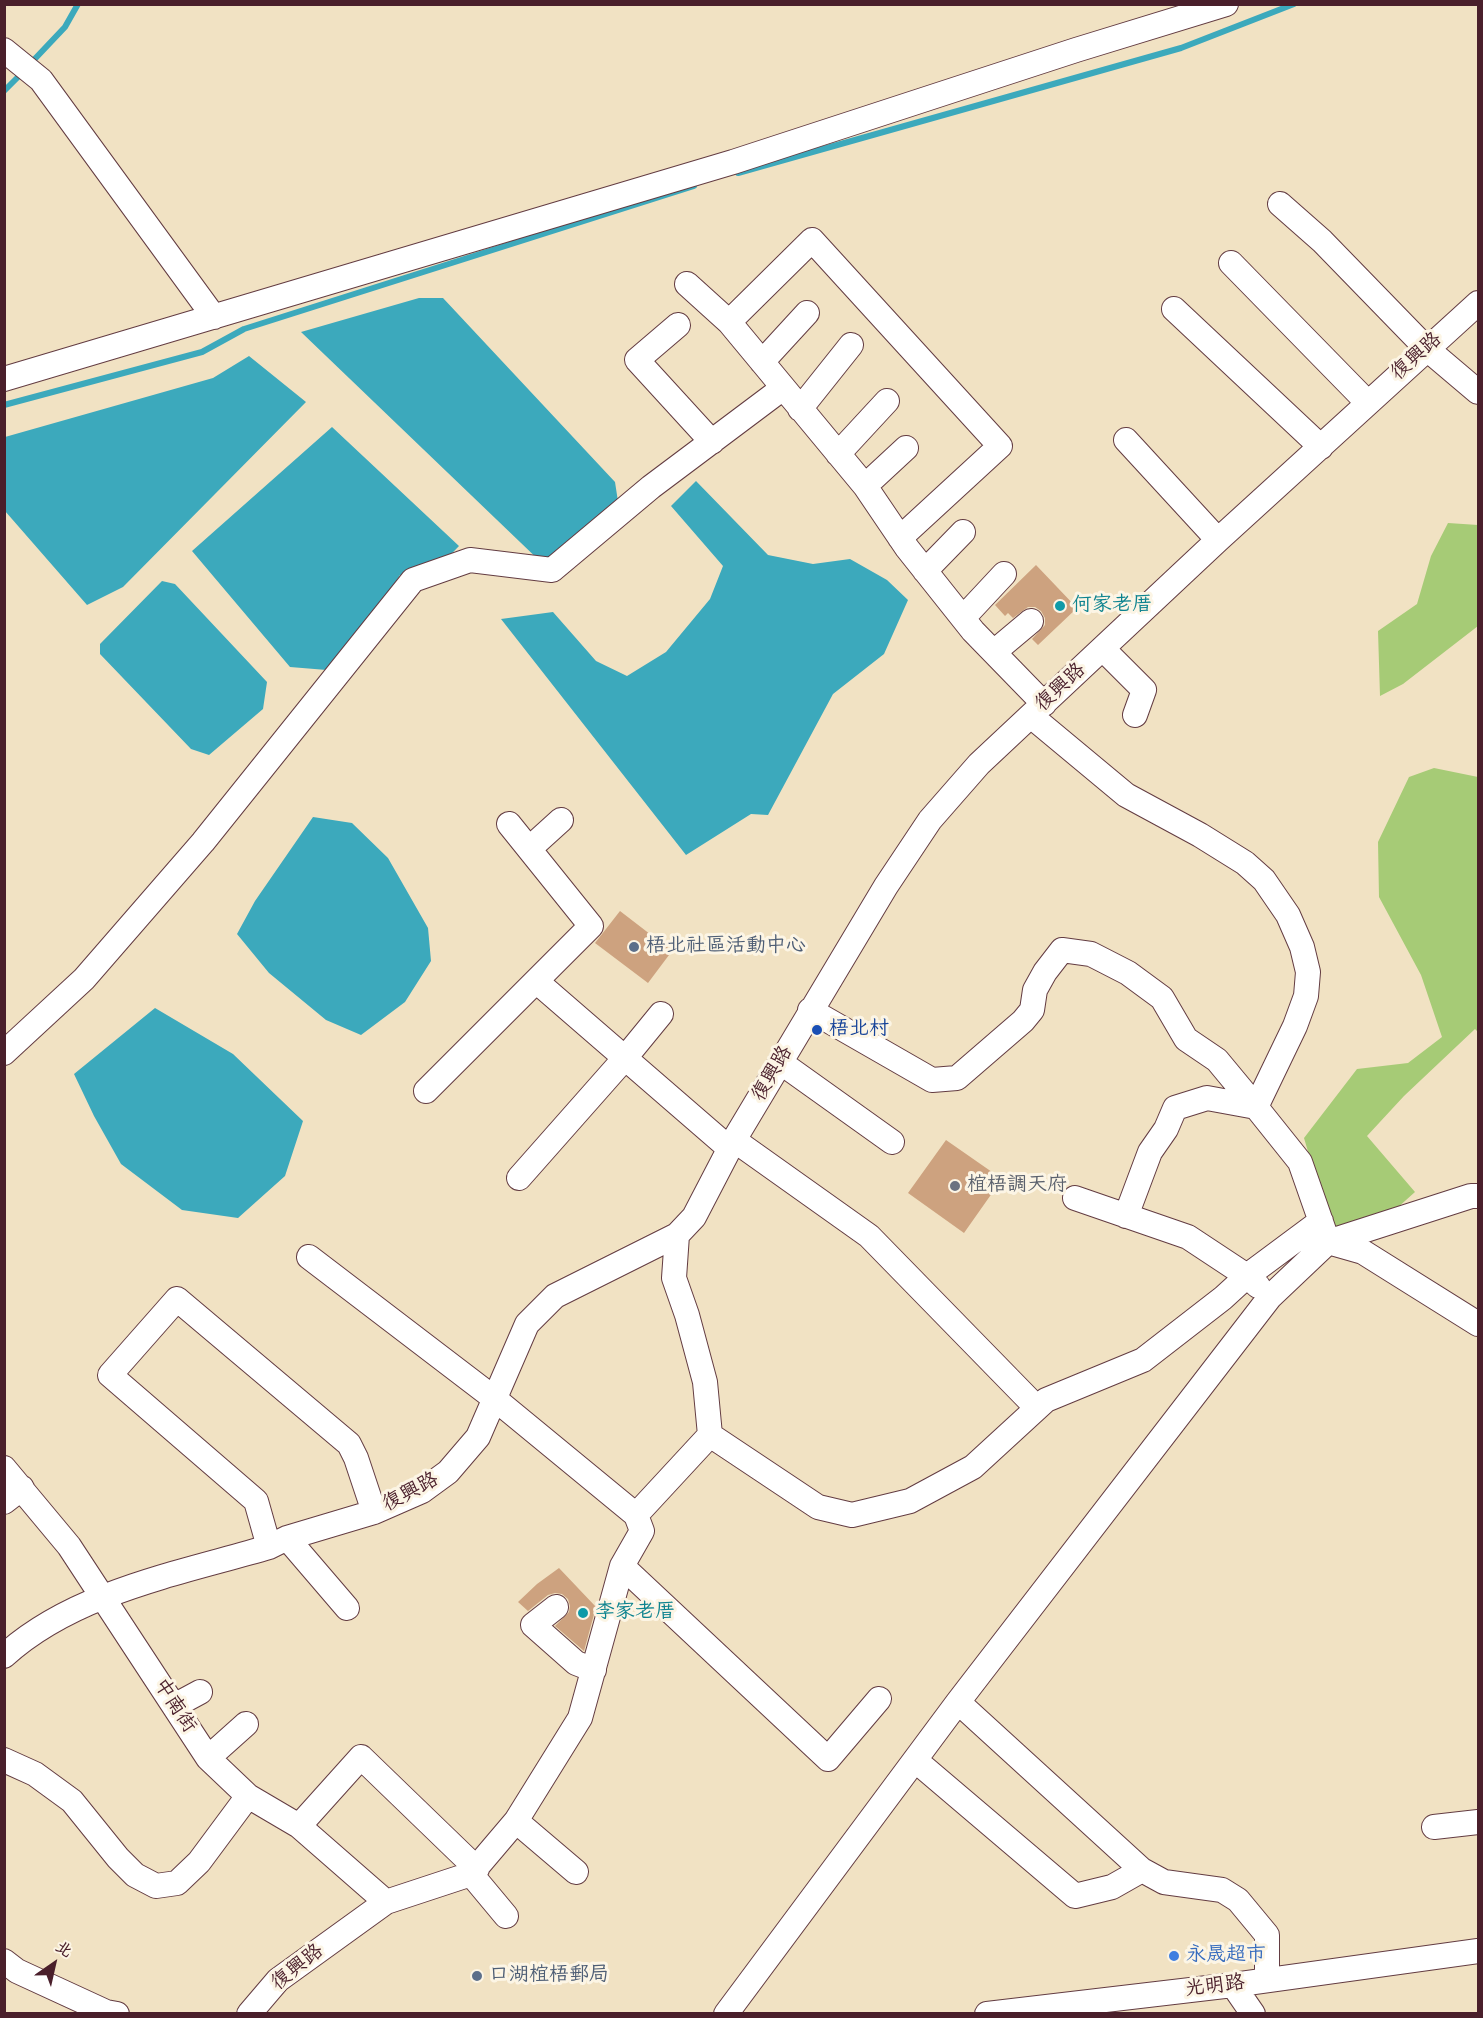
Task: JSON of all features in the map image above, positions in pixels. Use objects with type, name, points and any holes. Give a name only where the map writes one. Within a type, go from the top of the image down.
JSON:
[{"type":"street","points":[[4,379],[733,162],[1076,50],[1226,4]]},
{"type":"street","points":[[4,50],[41,80],[214,317]]},
{"type":"street","points":[[1280,204],[1322,241],[1426,348],[1479,392]]},
{"type":"street","points":[[729,322],[812,240],[1000,446],[900,538]]},
{"type":"street","points":[[1231,263],[1367,402]]},
{"type":"street","points":[[687,284],[729,322],[865,486],[925,571],[994,652],[1038,710],[1126,795],[1200,835],[1245,863],[1264,880],[1288,915],[1302,947],[1308,972],[1306,996],[1295,1026],[1256,1107]]},
{"type":"street","name":"復興路","points":[[4,1656],[54,1620],[101,1596],[374,1512],[422,1491],[448,1472],[478,1437],[527,1324],[555,1296],[677,1235],[694,1217],[732,1145],[810,1010],[886,886],[930,820],[979,764],[1367,402],[1479,303]]},
{"type":"street","points":[[1174,309],[1321,447]]},
{"type":"street","points":[[762,362],[807,313]]},
{"type":"street","points":[[678,325],[637,360],[712,442]]},
{"type":"street","points":[[800,409],[851,345]]},
{"type":"street","points":[[4,1053],[84,979],[188,859],[413,580],[470,560],[552,570],[651,487],[783,388]]},
{"type":"street","points":[[838,454],[887,401]]},
{"type":"street","points":[[1126,440],[1218,540]]},
{"type":"street","points":[[865,486],[906,448]]},
{"type":"street","points":[[925,571],[963,532]]},
{"type":"street","points":[[963,618],[1004,574]]},
{"type":"street","points":[[994,652],[1031,621]]},
{"type":"street","points":[[1103,648],[1144,690],[1135,715]]},
{"type":"street","points":[[529,849],[561,820]]},
{"type":"street","points":[[426,1091],[591,926],[509,824]]},
{"type":"street","points":[[810,1010],[932,1080],[957,1078],[1023,1022],[1032,1010],[1035,990],[1062,950],[1092,954],[1128,973],[1162,998],[1186,1039],[1217,1060],[1300,1162],[1325,1231],[1479,1324]]},
{"type":"street","points":[[536,981],[625,1058],[732,1145],[869,1236],[1036,1408]]},
{"type":"street","points":[[519,1178],[661,1014]]},
{"type":"street","points":[[780,1062],[892,1142]]},
{"type":"street","points":[[1126,1216],[1150,1152],[1166,1129],[1174,1108],[1207,1098],[1256,1107]]},
{"type":"street","points":[[710,1435],[818,1507],[852,1515],[910,1501],[973,1467],[1046,1400],[1143,1360],[1223,1298],[1247,1276],[1325,1231],[1479,1196]]},
{"type":"street","points":[[1075,1198],[1188,1237],[1247,1276],[1270,1297]]},
{"type":"street","points":[[726,2013],[858,1822],[915,1760],[1270,1297],[1325,1231]]},
{"type":"street","points":[[636,1515],[710,1435],[705,1382],[687,1315],[674,1278],[677,1235]]},
{"type":"street","points":[[309,1257],[495,1399],[636,1515],[642,1532],[622,1566],[580,1718],[516,1821],[474,1871]]},
{"type":"street","points":[[347,1608],[278,1542],[256,1501],[110,1375],[177,1299],[349,1444],[374,1512]]},
{"type":"street","name":"中南街","points":[[4,1468],[13,1495],[69,1546],[208,1758],[248,1796],[299,1826],[386,1902]]},
{"type":"street","points":[[622,1566],[828,1760],[879,1699]]},
{"type":"street","points":[[556,1607],[533,1625],[576,1663],[594,1670]]},
{"type":"street","points":[[174,1706],[200,1692]]},
{"type":"street","points":[[958,1702],[1142,1870],[1164,1882],[1222,1890],[1238,1900],[1267,1935],[1267,1980]]},
{"type":"street","points":[[208,1758],[246,1724]]},
{"type":"street","points":[[299,1826],[361,1757],[474,1871],[506,1916]]},
{"type":"street","points":[[4,1760],[35,1774],[72,1800],[118,1858],[135,1875],[156,1887],[177,1882],[199,1862],[248,1796]]},
{"type":"street","points":[[915,1760],[1075,1896],[1112,1887],[1142,1870]]},
{"type":"street","points":[[516,1821],[576,1872]]},
{"type":"street","points":[[1434,1827],[1479,1822]]},
{"type":"street","name":"復興路","points":[[249,2013],[278,1980],[386,1902],[474,1871]]},
{"type":"street","name":"光明路","points":[[987,2013],[1233,1985],[1479,1951]]},
{"type":"street","points":[[9,1974],[110,2013]]},
{"type":"street","points":[[1233,1985],[1253,2013]]},
{"type":"green space","points":[[1448,523],[1478,525],[1478,626],[1403,684],[1380,696],[1378,631],[1417,604],[1431,556]]},
{"type":"green space","points":[[1434,768],[1478,777],[1478,1032],[1475,1029],[1404,1096],[1367,1136],[1415,1192],[1396,1209],[1334,1229],[1325,1209],[1304,1138],[1357,1069],[1408,1063],[1442,1037],[1421,975],[1379,897],[1378,842],[1409,777]]},
{"type":"water","points":[[419,298],[443,298],[615,482],[619,508],[545,566],[301,332]]},
{"type":"water","points":[[249,356],[306,402],[123,587],[87,605],[5,511],[5,437],[213,378]]},
{"type":"water","points":[[332,427],[459,546],[433,573],[400,575],[339,671],[290,667],[192,551]]},
{"type":"water","points":[[696,481],[768,555],[813,564],[850,559],[887,580],[908,600],[884,654],[833,694],[768,815],[751,814],[686,855],[501,619],[553,612],[596,661],[627,676],[666,652],[710,599],[723,566],[671,506]]},
{"type":"water","points":[[162,581],[175,584],[267,682],[263,709],[209,755],[191,749],[100,654],[100,644]]},
{"type":"water","points":[[313,817],[352,823],[388,858],[428,928],[431,961],[405,1002],[361,1035],[326,1020],[269,973],[237,934],[255,901]]},
{"type":"water","points":[[155,1008],[233,1054],[303,1121],[285,1176],[238,1218],[182,1210],[121,1164],[74,1074]]},
{"type":"building","name":"何家老厝","points":[[1036,565],[1077,608],[1038,645],[1032,639],[1045,625],[1045,618],[1041,611],[1035,607],[1028,607],[1013,618],[1008,613],[1005,616],[995,605]]},
{"type":"building","name":"梧北社區活動中心","points":[[620,911],[672,951],[648,983],[595,943]]},
{"type":"building","name":"椬梧調天府","points":[[946,1140],[1002,1179],[964,1233],[908,1193]]},
{"type":"building","name":"李家老厝","points":[[559,1568],[596,1607],[584,1651],[555,1626],[569,1612],[568,1599],[562,1594],[548,1595],[528,1611],[518,1602]]},
{"type":"waterway","points":[[30,64],[65,27],[78,4]]},
{"type":"waterway","points":[[738,173],[1181,48],[1294,4]]},
{"type":"waterway","points":[[4,91],[23,72]]},
{"type":"waterway","points":[[4,405],[202,352],[244,329],[694,186]]},
{"type":"place","name":"何家老厝","points":[[1060,606]]},
{"type":"place","name":"梧北社區活動中心","points":[[634,947]]},
{"type":"place","name":"梧北村","points":[[817,1030]]},
{"type":"place","name":"椬梧調天府","points":[[955,1186]]},
{"type":"place","name":"李家老厝","points":[[583,1613]]},
{"type":"place","name":"永晟超市","points":[[1174,1956]]},
{"type":"place","name":"口湖椬梧郵局","points":[[477,1976]]}]
